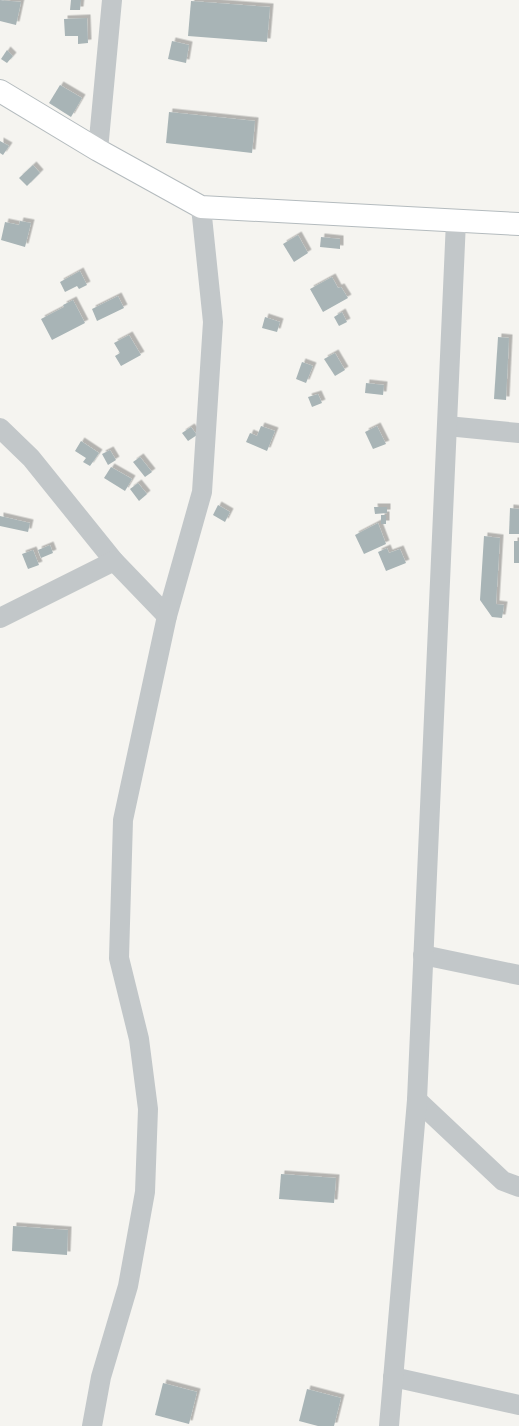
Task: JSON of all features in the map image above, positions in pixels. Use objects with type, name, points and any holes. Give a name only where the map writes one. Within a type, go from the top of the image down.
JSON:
[{"type":"street","points":[[98,150],[112,0]]},
{"type":"street","points":[[0,91],[98,150],[200,207],[519,224]]},
{"type":"street","points":[[92,1426],[101,1377],[128,1286],[145,1192],[148,1109],[139,1038],[119,958],[123,820],[167,616],[202,492],[213,322],[200,207]]},
{"type":"street","points":[[389,1426],[417,1100],[456,221]]},
{"type":"street","points":[[447,426],[519,433]]},
{"type":"street","points":[[0,428],[31,458],[114,561],[167,616]]},
{"type":"street","points":[[0,618],[114,561]]},
{"type":"street","points":[[423,955],[519,975]]},
{"type":"street","points":[[417,1100],[503,1181],[519,1187]]},
{"type":"street","points":[[393,1377],[519,1405]]},
{"type":"building","points":[[0,0],[21,2],[16,25],[0,21]]},
{"type":"building","points":[[71,0],[81,0],[80,10],[70,10]]},
{"type":"building","points":[[191,1],[270,7],[267,42],[188,36]]},
{"type":"building","points":[[87,18],[88,43],[78,44],[78,36],[65,36],[64,19]]},
{"type":"building","points":[[172,41],[189,45],[186,63],[168,59]]},
{"type":"building","points":[[7,50],[13,56],[7,63],[1,59]]},
{"type":"building","points":[[60,85],[82,98],[71,117],[49,103]]},
{"type":"building","points":[[169,112],[255,121],[252,153],[166,143]]},
{"type":"building","points":[[0,141],[9,146],[3,155],[0,153]]},
{"type":"building","points":[[33,165],[40,173],[27,186],[19,178]]},
{"type":"building","points":[[20,221],[31,223],[25,247],[1,240],[5,222],[19,225]]},
{"type":"building","points":[[298,235],[308,253],[294,262],[283,244]]},
{"type":"building","points":[[321,237],[340,239],[340,249],[320,247]]},
{"type":"building","points":[[80,271],[87,285],[79,289],[77,286],[65,292],[60,282]]},
{"type":"building","points":[[332,277],[338,288],[341,287],[348,298],[323,312],[310,289]]},
{"type":"building","points":[[118,296],[124,308],[97,321],[92,309]]},
{"type":"building","points":[[73,300],[85,323],[52,340],[41,319],[64,307],[63,305]]},
{"type":"building","points":[[342,312],[347,322],[339,326],[334,317]]},
{"type":"building","points":[[265,317],[280,322],[277,332],[262,328]]},
{"type":"building","points":[[129,335],[141,355],[121,366],[115,356],[120,353],[114,343]]},
{"type":"building","points":[[498,337],[509,338],[506,400],[494,399]]},
{"type":"building","points":[[335,353],[345,370],[335,376],[324,359]]},
{"type":"building","points":[[302,362],[313,366],[306,383],[296,379]]},
{"type":"building","points":[[366,383],[384,385],[383,395],[365,393]]},
{"type":"building","points":[[318,394],[322,403],[312,407],[308,397]]},
{"type":"building","points":[[261,426],[275,431],[267,451],[246,442],[250,433],[257,436]]},
{"type":"building","points":[[377,426],[386,444],[373,449],[365,432]]},
{"type":"building","points":[[191,427],[197,435],[188,441],[182,433]]},
{"type":"building","points":[[81,441],[99,453],[90,466],[83,462],[86,458],[75,451]]},
{"type":"building","points":[[110,450],[116,460],[108,465],[102,454]]},
{"type":"building","points":[[140,457],[152,472],[145,477],[133,462]]},
{"type":"building","points":[[111,467],[132,479],[125,491],[104,478]]},
{"type":"building","points":[[138,483],[147,494],[139,501],[130,489]]},
{"type":"building","points":[[218,505],[230,512],[225,522],[213,515]]},
{"type":"building","points":[[374,507],[387,507],[387,513],[375,514]]},
{"type":"building","points":[[510,508],[519,509],[519,534],[509,534]]},
{"type":"building","points":[[381,515],[386,515],[386,524],[381,524]]},
{"type":"building","points":[[0,516],[30,523],[28,532],[0,526]]},
{"type":"building","points":[[378,523],[386,544],[364,554],[355,535]]},
{"type":"building","points":[[484,536],[500,538],[496,604],[504,605],[502,618],[492,617],[480,600]]},
{"type":"building","points":[[514,541],[519,541],[519,563],[514,563]]},
{"type":"building","points":[[50,545],[53,553],[41,558],[38,550]]},
{"type":"building","points":[[387,548],[389,553],[400,549],[406,563],[386,571],[378,552]]},
{"type":"building","points":[[33,550],[39,565],[28,569],[22,554]]},
{"type":"building","points":[[281,1174],[336,1178],[334,1203],[279,1199]]},
{"type":"building","points":[[13,1226],[68,1230],[67,1255],[12,1251]]},
{"type":"building","points":[[163,1383],[197,1392],[189,1424],[155,1415]]},
{"type":"building","points":[[307,1389],[341,1398],[334,1426],[318,1426],[299,1421]]}]
